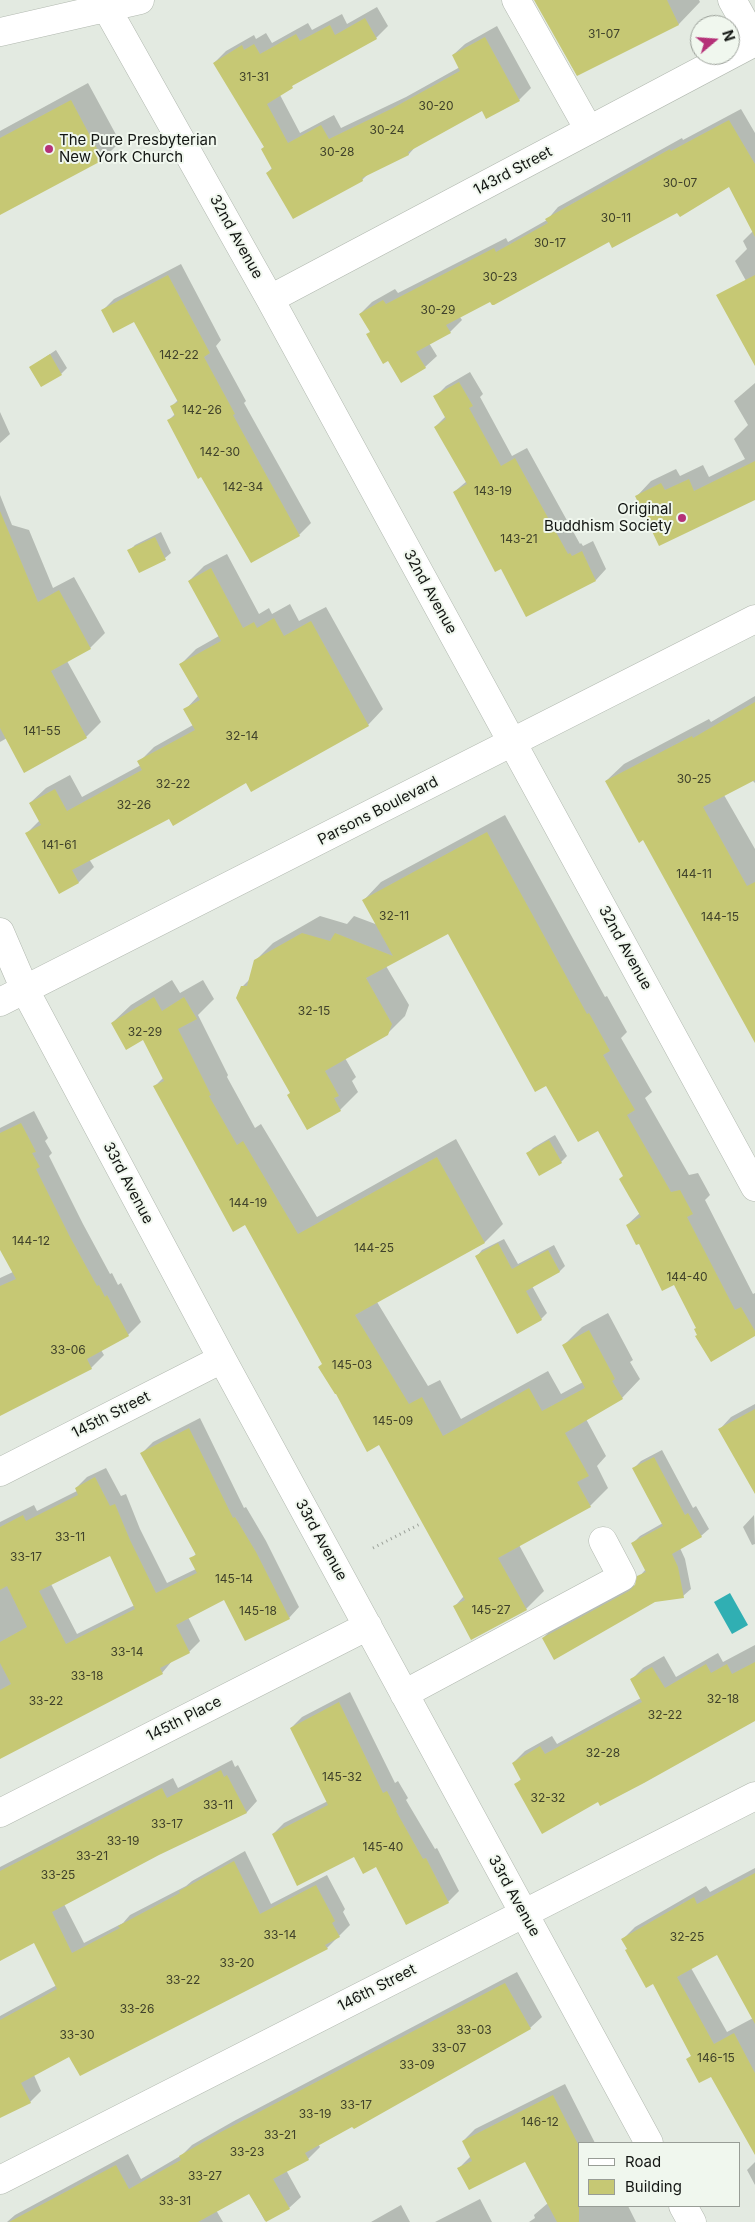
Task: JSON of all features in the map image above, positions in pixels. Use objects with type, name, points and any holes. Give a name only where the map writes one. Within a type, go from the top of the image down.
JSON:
[{"type":"street","points":[[0,32],[104,4],[140,0]]},
{"type":"street","points":[[516,0],[589,130]]},
{"type":"street","points":[[732,0],[755,42]]},
{"type":"street","name":"32nd Avenue","points":[[104,4],[270,299],[755,1187]]},
{"type":"street","name":"143rd Street","points":[[270,299],[755,42]]},
{"type":"street","name":"Parsons Boulevard","points":[[0,1002],[755,619]]},
{"type":"street","name":"33rd Avenue","points":[[0,932],[25,990],[222,1359],[648,2142]]},
{"type":"street","name":"145th Street","points":[[0,1472],[222,1359]]},
{"type":"street","points":[[404,1694],[622,1577],[603,1541]]},
{"type":"street","name":"145th Place","points":[[0,1813],[368,1626]]},
{"type":"street","name":"146th Street","points":[[0,2180],[755,1796]]},
{"type":"street","points":[[684,2207],[692,2222]]},
{"type":"path","points":[[373,1548],[422,1523]]},
{"type":"water","points":[[730,1593],[748,1625],[732,1634],[714,1602]]},
{"type":"building","points":[[534,0],[667,0],[679,25],[577,76]]},
{"type":"building","points":[[365,18],[377,39],[292,86],[293,88],[267,104],[288,143],[321,125],[329,139],[393,108],[460,71],[452,55],[485,37],[520,101],[486,119],[482,111],[408,152],[409,155],[362,178],[363,181],[293,219],[266,173],[272,169],[261,149],[264,147],[213,63],[242,45],[244,50],[254,44],[260,54],[296,34],[300,41],[330,25],[335,35]]},
{"type":"building","name":"The Pure Presbyterian New York Church","points":[[71,100],[103,160],[0,215],[0,138]]},
{"type":"building","points":[[729,120],[755,164],[755,237],[729,187],[680,217],[677,213],[612,248],[609,242],[494,305],[490,302],[446,325],[451,333],[416,352],[426,368],[401,383],[388,361],[383,364],[366,334],[370,332],[359,314],[383,300],[386,304],[494,248],[496,252],[548,223],[545,219],[670,149],[671,151]]},
{"type":"building","points":[[168,275],[210,353],[204,357],[235,414],[233,415],[300,536],[251,563],[201,477],[198,479],[167,420],[175,416],[170,406],[178,402],[134,322],[113,333],[101,310]]},
{"type":"building","points":[[755,275],[755,366],[716,295]]},
{"type":"building","points":[[50,354],[62,375],[41,387],[29,367]]},
{"type":"building","points":[[459,382],[473,406],[469,408],[501,466],[515,458],[568,554],[570,553],[572,556],[582,551],[596,581],[526,617],[501,569],[495,572],[453,492],[467,484],[434,427],[446,419],[433,396]]},
{"type":"building","name":"Original Buddhism Society","points":[[755,461],[755,500],[659,546],[635,496],[661,483],[665,490],[689,479],[694,491]]},
{"type":"building","points":[[0,511],[38,602],[59,590],[91,649],[51,671],[87,738],[24,773],[0,728]]},
{"type":"building","points":[[155,537],[166,560],[139,573],[127,550]]},
{"type":"building","points":[[211,568],[243,628],[254,622],[257,628],[274,618],[284,636],[311,621],[369,726],[251,792],[246,783],[173,826],[169,819],[72,870],[79,883],[59,894],[25,833],[41,825],[29,803],[55,789],[67,811],[142,770],[137,761],[195,730],[183,709],[200,700],[179,664],[221,641],[188,581]]},
{"type":"building","points":[[755,702],[755,780],[703,807],[747,886],[755,882],[755,1043],[643,840],[639,843],[605,781],[692,736],[693,738]]},
{"type":"building","points":[[487,832],[587,1014],[589,1013],[610,1051],[603,1055],[635,1110],[627,1115],[671,1192],[680,1190],[693,1214],[687,1217],[735,1310],[741,1307],[755,1331],[755,1336],[711,1362],[695,1336],[697,1335],[694,1329],[696,1328],[674,1285],[662,1291],[639,1244],[636,1245],[626,1225],[641,1217],[619,1179],[623,1176],[598,1131],[578,1142],[546,1086],[535,1092],[448,934],[366,978],[392,1024],[388,1035],[325,1071],[339,1096],[334,1098],[341,1111],[307,1130],[287,1095],[290,1093],[236,998],[241,986],[247,986],[254,960],[302,933],[330,941],[335,933],[393,956],[362,900]]},
{"type":"building","points":[[154,997],[162,1011],[184,997],[197,1019],[178,1029],[211,1095],[209,1096],[237,1145],[243,1141],[298,1234],[437,1157],[485,1243],[355,1315],[409,1404],[422,1397],[443,1436],[529,1388],[542,1411],[585,1388],[562,1345],[589,1330],[615,1379],[612,1381],[623,1399],[565,1433],[589,1476],[577,1482],[591,1507],[498,1558],[527,1610],[471,1640],[453,1606],[465,1600],[379,1445],[367,1452],[336,1394],[318,1367],[322,1364],[245,1225],[233,1232],[153,1086],[164,1081],[143,1040],[126,1050],[111,1023]]},
{"type":"building","points":[[21,1123],[36,1152],[32,1153],[40,1167],[36,1169],[70,1237],[97,1286],[99,1285],[105,1297],[107,1295],[129,1336],[87,1359],[92,1369],[0,1416],[0,1286],[16,1279],[0,1250],[0,1133]]},
{"type":"building","points":[[549,1140],[562,1163],[539,1176],[526,1153]]},
{"type":"building","points":[[498,1243],[512,1269],[548,1250],[560,1272],[526,1291],[542,1320],[517,1334],[475,1256]]},
{"type":"building","points":[[755,1409],[755,1494],[718,1429]]},
{"type":"building","points":[[189,1428],[233,1518],[235,1517],[256,1552],[290,1619],[245,1641],[224,1600],[176,1625],[190,1653],[160,1668],[163,1674],[0,1759],[0,1690],[11,1684],[0,1663],[0,1642],[27,1627],[7,1586],[0,1590],[0,1527],[23,1515],[26,1521],[78,1495],[75,1488],[95,1477],[110,1506],[115,1504],[156,1593],[197,1573],[189,1558],[196,1555],[140,1453]],"holes":[[[110,1556],[135,1609],[66,1644],[39,1591]]]},
{"type":"building","points":[[654,1457],[685,1515],[688,1513],[702,1537],[672,1554],[678,1567],[684,1598],[655,1602],[554,1660],[542,1638],[629,1591],[635,1585],[637,1576],[646,1572],[631,1543],[663,1526],[632,1468]]},
{"type":"building","points":[[755,1662],[755,1721],[644,1783],[600,1806],[598,1802],[542,1834],[514,1784],[521,1780],[512,1763],[540,1746],[545,1754],[642,1702],[630,1679],[652,1667],[665,1688],[706,1664],[711,1673],[727,1664],[732,1674]]},
{"type":"building","points":[[339,1702],[383,1793],[387,1791],[396,1811],[423,1859],[426,1858],[449,1903],[406,1925],[376,1867],[363,1874],[354,1857],[297,1886],[272,1834],[328,1805],[290,1728]]},
{"type":"building","points":[[221,1770],[224,1777],[227,1775],[247,1813],[159,1855],[52,1912],[72,1953],[120,1928],[118,1926],[180,1893],[179,1891],[234,1861],[260,1914],[316,1885],[335,1921],[332,1923],[340,1937],[325,1945],[328,1949],[80,2076],[69,2057],[21,2083],[31,2103],[0,2118],[0,2020],[57,1989],[34,1943],[0,1961],[0,1871],[162,1788],[167,1798]]},
{"type":"building","points":[[755,1873],[755,2024],[717,1955],[677,1977],[714,2044],[734,2033],[755,2073],[755,2155],[711,2077],[699,2083],[686,2059],[691,2056],[653,1984],[646,1988],[621,1939],[694,1897],[697,1904]]},
{"type":"building","points":[[505,1983],[531,2029],[354,2129],[352,2127],[305,2153],[309,2160],[273,2179],[290,2209],[266,2222],[249,2194],[198,2222],[9,2222],[116,2165],[129,2189],[181,2160],[179,2156],[221,2132]]},
{"type":"building","points":[[553,2095],[578,2144],[579,2222],[557,2222],[525,2162],[469,2190],[457,2168],[472,2161],[462,2141]]},
{"type":"place","name":"The Pure Presbyterian New York Church","points":[[49,149]]},
{"type":"place","name":"Original Buddhism Society","points":[[682,518]]}]
